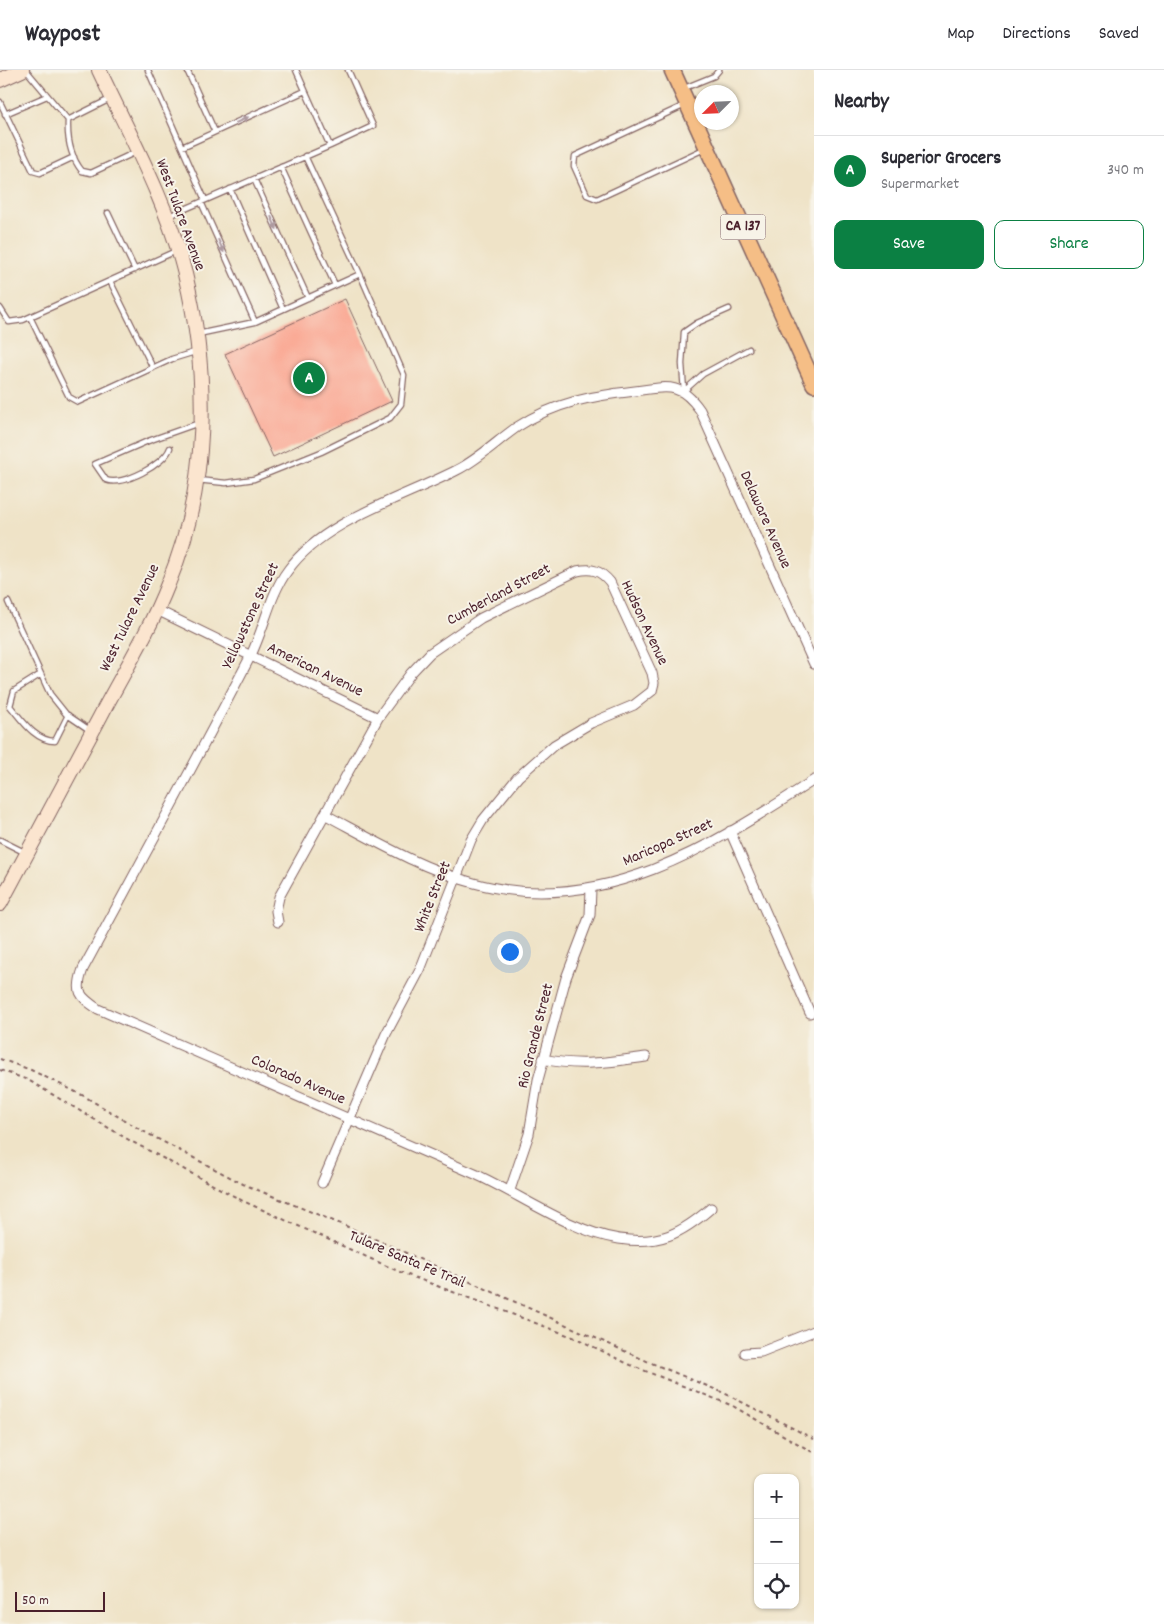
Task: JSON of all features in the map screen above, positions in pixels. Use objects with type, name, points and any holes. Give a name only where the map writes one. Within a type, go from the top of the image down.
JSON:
[{"type":"main road","points":[[0,80],[22,70]]},
{"type":"main road","name":"West Tulare Avenue","points":[[0,904],[157,610],[181,550],[196,480],[203,422],[197,334],[184,273],[166,217],[138,151],[99,70]]},
{"type":"main road","name":"CA 137","points":[[672,70],[810,364],[814,384]]},
{"type":"street","name":"Yellowstone Street","points":[[79,991],[78,982],[83,969],[251,656],[286,572],[302,551],[336,528],[461,468],[517,427],[554,408],[595,395],[674,387],[684,391]]},
{"type":"street","name":"Delaware Avenue","points":[[684,391],[700,410],[814,664]]},
{"type":"street","name":"Cumberland Street","points":[[278,922],[276,911],[279,897],[378,718],[410,673],[430,653],[452,636],[481,618],[576,571],[590,569],[598,571]]},
{"type":"street","name":"Hudson Avenue","points":[[598,571],[610,582],[652,673],[654,683],[652,692]]},
{"type":"street","name":"American Avenue","points":[[157,610],[378,718]]},
{"type":"street","name":"White Street","points":[[322,1183],[386,1034],[420,970],[471,840],[483,820],[499,798],[532,763],[572,732],[634,705],[652,692]]},
{"type":"street","name":"Maricopa Street","points":[[326,815],[426,865],[486,886],[534,893],[592,889],[654,869],[730,831],[814,780]]},
{"type":"street","points":[[730,831],[810,1012]]},
{"type":"street","name":"Rio Grande Street","points":[[510,1190],[529,1134],[543,1058],[566,978],[585,933],[590,915],[592,889]]},
{"type":"street","name":"Colorado Avenue","points":[[79,991],[84,999],[98,1009],[510,1190],[595,1234],[639,1241],[676,1234],[711,1208]]},
{"type":"street","points":[[543,1058],[575,1064],[596,1065],[646,1057]]},
{"type":"street","points":[[745,1354],[761,1352],[814,1331]]},
{"type":"lane","points":[[26,70],[47,96],[56,103],[68,120],[67,140],[82,171],[91,173],[138,151]]},
{"type":"lane","points":[[148,70],[255,322]]},
{"type":"lane","points":[[187,70],[215,132]]},
{"type":"lane","points":[[296,70],[330,146]]},
{"type":"lane","points":[[166,217],[373,126],[348,70]]},
{"type":"lane","points":[[681,89],[714,76],[719,70]]},
{"type":"lane","points":[[182,147],[305,91]]},
{"type":"lane","points":[[5,114],[47,96]]},
{"type":"lane","points":[[68,120],[112,98]]},
{"type":"lane","points":[[0,102],[33,171],[40,172],[74,157]]},
{"type":"lane","points":[[688,104],[575,156],[574,166],[587,195],[597,198],[707,147]]},
{"type":"lane","points":[[196,480],[226,483],[254,479],[321,452],[390,418],[401,404],[404,375],[360,274],[305,156]]},
{"type":"lane","points":[[281,167],[335,285]]},
{"type":"lane","points":[[254,178],[308,298]]},
{"type":"lane","points":[[230,189],[283,309]]},
{"type":"lane","points":[[108,214],[135,270]]},
{"type":"lane","points":[[0,308],[9,322],[14,323],[177,250]]},
{"type":"lane","points":[[197,334],[255,322],[360,274]]},
{"type":"lane","points":[[110,281],[153,368]]},
{"type":"lane","points":[[684,391],[682,364],[684,332],[697,323],[729,309]]},
{"type":"lane","points":[[30,317],[69,397],[78,402],[153,368],[199,350]]},
{"type":"lane","points":[[684,391],[703,374],[749,349]]},
{"type":"lane","points":[[170,448],[168,455],[161,462],[121,482],[106,480],[95,464],[148,440],[203,422]]},
{"type":"lane","points":[[8,602],[50,694],[68,715],[92,731]]},
{"type":"lane","points":[[41,674],[14,691],[10,706],[30,729],[46,741],[55,741],[68,715]]},
{"type":"lane","points":[[0,840],[27,854]]},
{"type":"path","name":"Tulare Santa Fe Trail","points":[[0,1059],[31,1070],[82,1095],[141,1130],[243,1184],[348,1227],[649,1362],[716,1390],[814,1439]]},
{"type":"path","name":"Tulare Santa Fe Trail","points":[[0,1070],[28,1080],[129,1140],[243,1201],[400,1272],[578,1339],[628,1364],[733,1406],[814,1453]]},
{"type":"building","points":[[345,299],[392,401],[273,457],[225,354]]},
{"type":"place","name":"Superior Grocers","points":[[309,378]]}]
